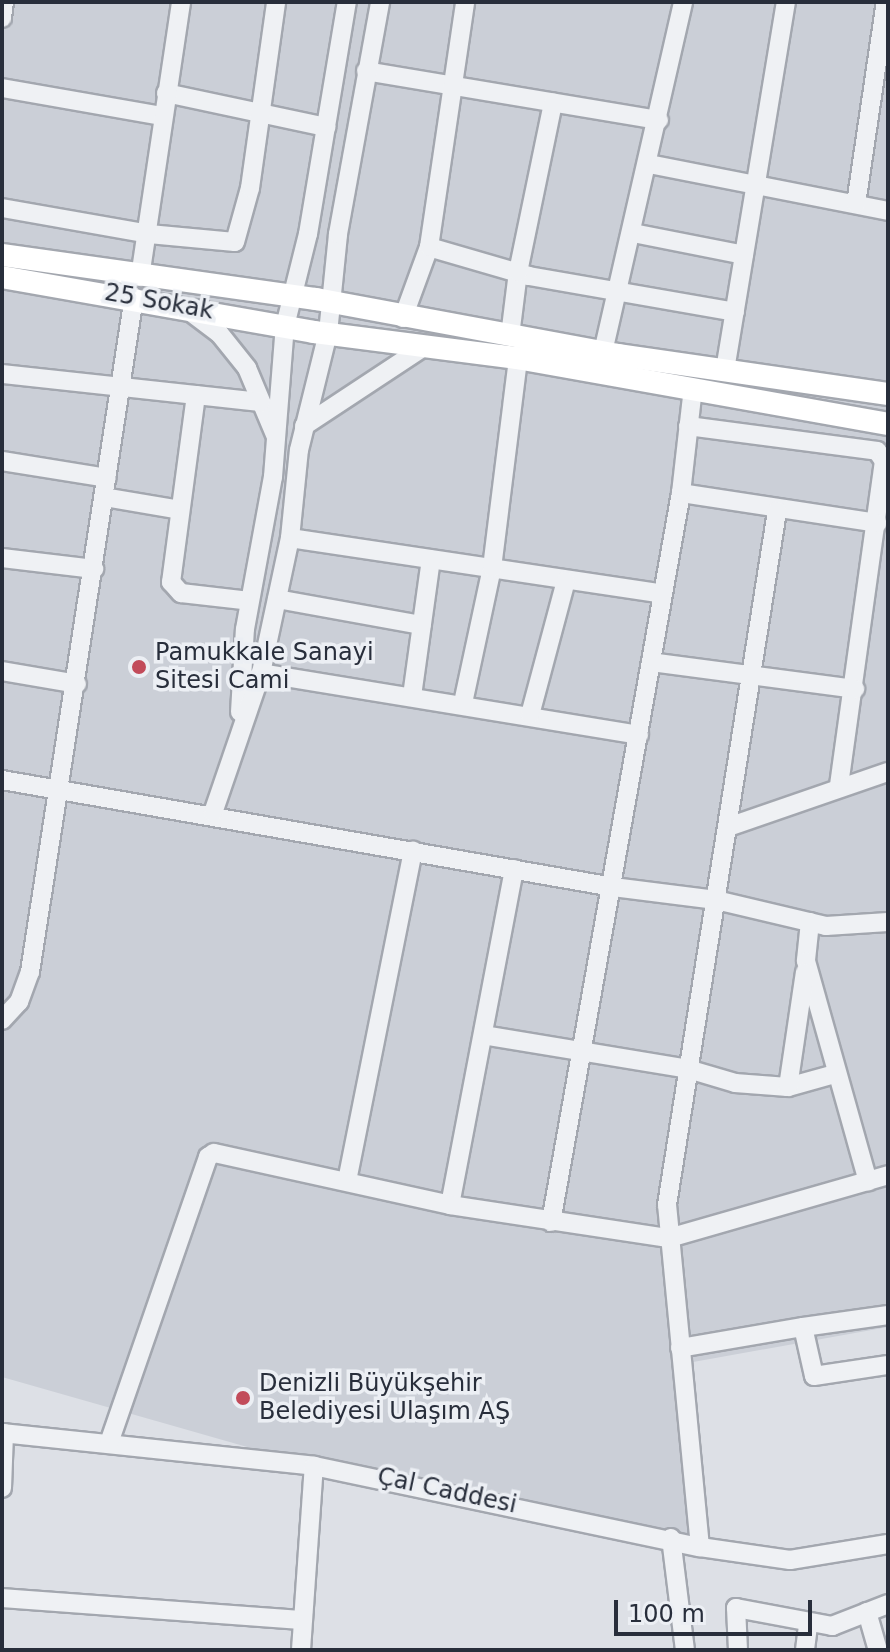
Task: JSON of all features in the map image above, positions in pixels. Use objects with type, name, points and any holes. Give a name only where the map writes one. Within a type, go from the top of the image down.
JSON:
[{"type":"main road","name":"25 Sokak","points":[[2,255],[137,287],[182,306],[321,333],[518,358],[888,424]]},
{"type":"main road","name":"25 Sokak","points":[[2,277],[291,296],[603,352],[888,394]]},
{"type":"street","points":[[2,18],[4,2]]},
{"type":"street","points":[[2,1020],[19,1002],[30,972],[61,791],[137,287],[149,234],[166,93],[181,2]]},
{"type":"street","points":[[2,208],[149,234],[235,242],[250,188],[258,111],[276,2]]},
{"type":"street","points":[[239,731],[250,601],[277,439],[285,326],[326,127],[347,2]]},
{"type":"street","points":[[213,813],[261,673],[290,538],[324,301],[380,2]]},
{"type":"street","points":[[403,318],[429,247],[465,2]]},
{"type":"street","points":[[603,352],[649,164],[683,2]]},
{"type":"street","points":[[725,370],[786,2]]},
{"type":"street","points":[[856,204],[879,108],[883,3]]},
{"type":"street","points":[[366,71],[453,89],[659,120]]},
{"type":"street","points":[[2,88],[163,116]]},
{"type":"street","points":[[166,93],[326,127]]},
{"type":"street","points":[[510,336],[518,272],[553,103]]},
{"type":"street","points":[[649,164],[888,211]]},
{"type":"street","points":[[633,233],[744,255]]},
{"type":"street","points":[[429,247],[518,272],[735,312]]},
{"type":"street","points":[[182,306],[226,341],[247,368],[277,439]]},
{"type":"street","points":[[304,426],[427,345]]},
{"type":"street","points":[[463,703],[492,568],[518,358]]},
{"type":"street","points":[[2,374],[260,402]]},
{"type":"street","points":[[551,1222],[681,493],[693,388]]},
{"type":"street","points":[[196,395],[171,578],[174,589],[250,601]]},
{"type":"street","points":[[688,426],[877,451],[884,461],[878,523],[879,590],[855,689],[839,784]]},
{"type":"street","points":[[2,461],[107,478]]},
{"type":"street","points":[[681,493],[777,511],[878,523]]},
{"type":"street","points":[[104,497],[180,510]]},
{"type":"street","points":[[700,1547],[667,1205],[754,674],[777,511]]},
{"type":"street","points":[[290,538],[663,594]]},
{"type":"street","points":[[2,558],[94,569]]},
{"type":"street","points":[[412,696],[431,559]]},
{"type":"street","points":[[530,715],[566,581]]},
{"type":"street","points":[[277,599],[422,625]]},
{"type":"street","points":[[651,662],[855,689]]},
{"type":"street","points":[[2,671],[77,684]]},
{"type":"street","points":[[261,673],[463,703],[639,735]]},
{"type":"street","points":[[728,827],[839,784],[888,772]]},
{"type":"street","points":[[2,780],[213,813],[613,887],[716,900],[810,922],[888,922]]},
{"type":"street","points":[[347,1181],[413,851]]},
{"type":"street","points":[[450,1205],[514,869]]},
{"type":"street","points":[[788,1087],[810,922]]},
{"type":"street","points":[[806,961],[835,1074],[868,1181]]},
{"type":"street","points":[[483,1035],[583,1049],[688,1069],[735,1083],[788,1087],[835,1074]]},
{"type":"street","points":[[109,1443],[208,1157],[221,1152],[450,1205],[669,1238],[888,1175]]},
{"type":"street","points":[[680,1348],[888,1315]]},
{"type":"street","points":[[803,1327],[814,1376],[888,1365]]},
{"type":"street","points":[[2,1488],[3,1433]]},
{"type":"street","name":"Çal Caddesi","points":[[3,1433],[314,1466],[671,1538],[700,1547],[790,1560],[888,1544]]},
{"type":"street","points":[[301,1650],[314,1466]]},
{"type":"street","points":[[671,1538],[685,1650]]},
{"type":"street","points":[[2,1598],[302,1620]]},
{"type":"street","points":[[738,1650],[736,1608],[808,1626],[832,1626],[888,1604]]},
{"type":"street","points":[[867,1612],[878,1650]]},
{"type":"street","points":[[805,1650],[808,1626]]},
{"type":"shaded area","points":[[2,2],[888,2],[888,1327],[682,1364],[700,1547],[314,1466],[2,1377]]},
{"type":"place","name":"Pamukkale Sanayi Sitesi Cami","points":[[139,667]]},
{"type":"place","name":"Denizli Büyükşehir Belediyesi Ulaşım AŞ","points":[[243,1398]]}]
